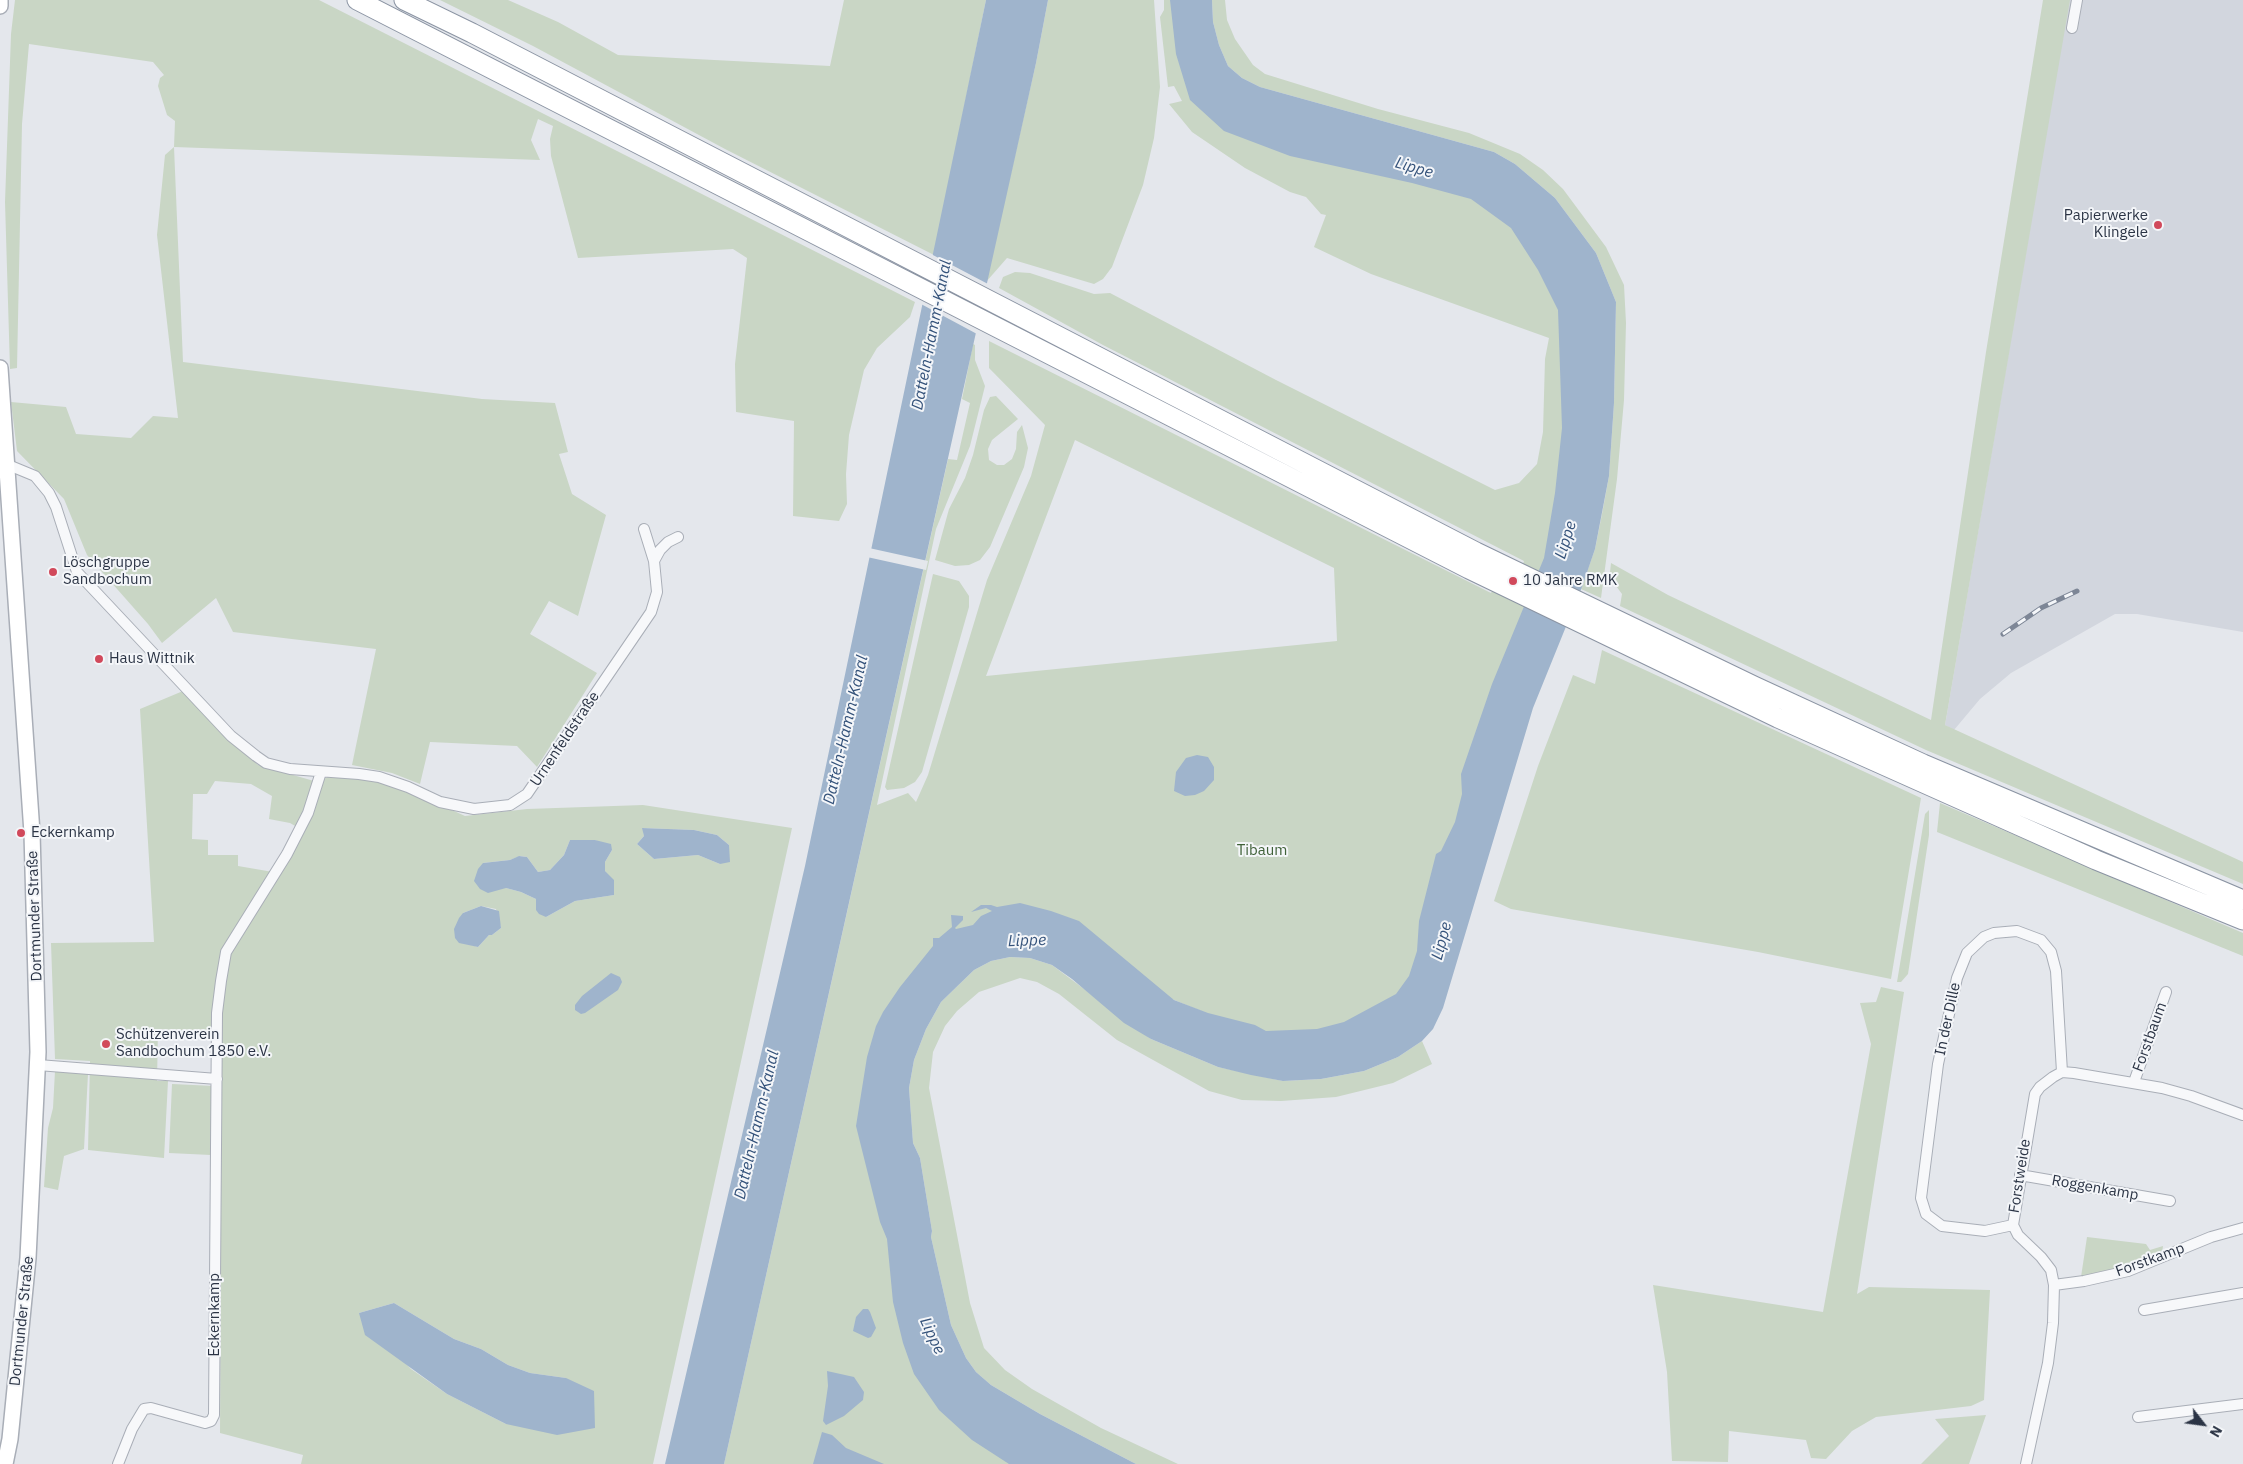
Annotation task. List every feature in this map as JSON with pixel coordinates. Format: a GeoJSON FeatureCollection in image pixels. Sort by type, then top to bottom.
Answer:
{"type":"FeatureCollection","features":[{"type":"Feature","properties":{"kind":"highway"},"geometry":{"type":"LineString","coordinates":[[357,0],[1016,339],[1469,569],[1636,640],[1921,773],[2243,900]]}},
{"type":"Feature","properties":{"kind":"highway"},"geometry":{"type":"LineString","coordinates":[[404,0],[472,33],[1476,552],[1636,640]]}},
{"type":"Feature","properties":{"kind":"highway"},"geometry":{"type":"LineString","coordinates":[[426,0],[472,33]]}},
{"type":"Feature","properties":{"kind":"highway"},"geometry":{"type":"LineString","coordinates":[[1947,784],[2096,860],[2243,920]]}},
{"type":"Feature","properties":{"kind":"main road"},"geometry":{"type":"LineString","coordinates":[[0,0],[0,6]]}},
{"type":"Feature","properties":{"kind":"main road","name":"Dortmunder Straße"},"geometry":{"type":"LineString","coordinates":[[0,368],[32,833],[38,1065],[28,1258],[10,1439],[5,1464]]}},
{"type":"Feature","properties":{"kind":"street"},"geometry":{"type":"LineString","coordinates":[[2072,28],[2077,0]]}},
{"type":"Feature","properties":{"kind":"street","name":"Urnenfeldstraße"},"geometry":{"type":"LineString","coordinates":[[6,464],[40,480],[56,507],[77,572],[231,736],[266,762],[290,769],[379,777],[408,787],[440,802],[458,806],[489,809],[510,805],[527,794],[652,612],[657,592],[654,561],[644,528]]}},
{"type":"Feature","properties":{"kind":"street"},"geometry":{"type":"LineString","coordinates":[[654,561],[660,550],[668,542],[678,537]]}},
{"type":"Feature","properties":{"kind":"street"},"geometry":{"type":"LineString","coordinates":[[38,1065],[217,1079],[217,1013],[226,952],[287,854],[308,812],[321,772]]}},
{"type":"Feature","properties":{"kind":"street","name":"In der Dille"},"geometry":{"type":"LineString","coordinates":[[2013,1225],[1985,1231],[1942,1226],[1926,1214],[1921,1198],[1938,1064],[1957,978],[1967,953],[1984,938],[1994,933],[2017,931],[2041,940],[2051,952],[2056,971],[2062,1072]]}},
{"type":"Feature","properties":{"kind":"street","name":"Forstbaum"},"geometry":{"type":"LineString","coordinates":[[2134,1082],[2166,992]]}},
{"type":"Feature","properties":{"kind":"street"},"geometry":{"type":"LineString","coordinates":[[2062,1072],[2134,1082],[2191,1096],[2243,1115]]}},
{"type":"Feature","properties":{"kind":"street","name":"Forstweide"},"geometry":{"type":"LineString","coordinates":[[2026,1464],[2048,1363],[2053,1323],[2054,1285],[2051,1270],[2041,1256],[2018,1235],[2013,1225],[2035,1094],[2046,1081],[2062,1072]]}},
{"type":"Feature","properties":{"kind":"street","name":"Eckernkamp"},"geometry":{"type":"LineString","coordinates":[[118,1464],[136,1422],[144,1409],[151,1408],[206,1423],[211,1421],[214,1415],[217,1079]]}},
{"type":"Feature","properties":{"kind":"street","name":"Roggenkamp"},"geometry":{"type":"LineString","coordinates":[[2020,1175],[2170,1201]]}},
{"type":"Feature","properties":{"kind":"street","name":"Forstkamp"},"geometry":{"type":"LineString","coordinates":[[2054,1285],[2084,1281],[2128,1271],[2211,1236],[2243,1228]]}},
{"type":"Feature","properties":{"kind":"street"},"geometry":{"type":"LineString","coordinates":[[2144,1310],[2243,1293]]}},
{"type":"Feature","properties":{"kind":"street"},"geometry":{"type":"LineString","coordinates":[[2138,1417],[2243,1404]]}},
{"type":"Feature","properties":{"kind":"shaded area"},"geometry":{"type":"Polygon","coordinates":[[[2069,0],[2243,0],[2243,632],[2137,614],[2115,614],[2011,673],[1980,699],[1954,730],[1945,725],[2069,0]]]}},
{"type":"Feature","properties":{"kind":"green space"},"geometry":{"type":"Polygon","coordinates":[[[15,0],[319,0],[915,302],[910,317],[877,348],[864,370],[849,435],[846,474],[847,504],[839,521],[793,516],[794,421],[736,412],[735,364],[747,258],[733,249],[578,258],[551,156],[550,139],[553,126],[538,119],[531,140],[540,160],[174,147],[175,121],[167,115],[158,86],[160,78],[164,75],[153,62],[29,44],[22,124],[17,368],[10,369],[5,202],[11,34],[15,0]]]}},
{"type":"Feature","properties":{"kind":"green space"},"geometry":{"type":"Polygon","coordinates":[[[440,0],[508,0],[558,22],[618,55],[830,66],[844,0],[986,0],[934,255],[725,149],[533,46],[440,0]]]}},
{"type":"Feature","properties":{"kind":"green space"},"geometry":{"type":"Polygon","coordinates":[[[1048,0],[1154,0],[1160,87],[1154,138],[1143,185],[1112,267],[1103,279],[1094,284],[1007,258],[986,282],[1036,63],[1048,0]]]}},
{"type":"Feature","properties":{"kind":"green space","name":"Tibaum"},"geometry":{"type":"Polygon","coordinates":[[[1164,0],[1192,0],[1202,62],[1531,208],[1589,417],[1423,995],[1311,1056],[1013,934],[903,1025],[928,1333],[1077,1464],[724,1464],[948,459],[957,460],[970,403],[962,399],[973,344],[975,345],[975,360],[985,386],[970,446],[936,529],[877,805],[908,793],[916,802],[928,775],[987,580],[1031,476],[1045,425],[989,368],[989,341],[1491,593],[1492,591],[1510,599],[1524,561],[1103,345],[999,288],[1003,277],[1015,272],[1030,273],[1094,294],[1110,293],[1276,380],[1495,490],[1519,483],[1537,464],[1543,432],[1545,359],[1549,338],[1371,274],[1314,247],[1326,215],[1321,214],[1306,197],[1290,192],[1245,168],[1192,132],[1169,104],[1182,101],[1174,86],[1168,87],[1160,17],[1164,10],[1164,0]],[[1075,440],[986,676],[1337,641],[1334,568],[1075,440]]]}},
{"type":"Feature","properties":{"kind":"green space"},"geometry":{"type":"Polygon","coordinates":[[[1212,0],[1225,0],[1227,20],[1235,39],[1253,65],[1265,74],[1378,109],[1469,133],[1520,154],[1543,170],[1563,189],[1606,247],[1624,285],[1626,323],[1624,400],[1617,479],[1601,598],[1581,589],[1595,549],[1609,476],[1614,403],[1616,302],[1596,253],[1555,198],[1515,164],[1494,152],[1260,87],[1242,78],[1228,66],[1219,45],[1213,22],[1212,0]]]}},
{"type":"Feature","properties":{"kind":"green space"},"geometry":{"type":"Polygon","coordinates":[[[2043,0],[2070,0],[1945,725],[2243,862],[2243,884],[1926,750],[1620,606],[1622,594],[1616,586],[1609,582],[1611,563],[1668,595],[1931,720],[1986,352],[2043,0]]]}},
{"type":"Feature","properties":{"kind":"green space"},"geometry":{"type":"Polygon","coordinates":[[[174,147],[183,362],[482,399],[555,403],[568,452],[559,454],[572,494],[606,515],[578,616],[549,601],[530,634],[597,673],[537,767],[517,746],[430,742],[420,784],[392,773],[352,765],[376,649],[233,632],[216,598],[162,643],[148,624],[87,555],[64,499],[17,451],[11,402],[66,407],[76,434],[131,438],[153,416],[178,418],[157,235],[165,155],[174,147]]]}},
{"type":"Feature","properties":{"kind":"green space"},"geometry":{"type":"Polygon","coordinates":[[[996,396],[1018,419],[992,440],[988,449],[989,460],[997,465],[1004,465],[1012,459],[1016,449],[1017,432],[1022,425],[1028,448],[1024,467],[990,547],[980,560],[969,565],[955,566],[935,560],[949,509],[965,478],[973,455],[984,410],[990,397],[996,396]]]}},
{"type":"Feature","properties":{"kind":"green space"},"geometry":{"type":"Polygon","coordinates":[[[933,574],[959,581],[969,596],[969,607],[922,772],[915,782],[904,788],[887,790],[885,787],[933,574]]]}},
{"type":"Feature","properties":{"kind":"green space"},"geometry":{"type":"Polygon","coordinates":[[[1602,650],[1921,798],[1891,979],[1758,952],[1511,909],[1494,901],[1538,766],[1573,675],[1595,684],[1602,650]]]}},
{"type":"Feature","properties":{"kind":"green space"},"geometry":{"type":"Polygon","coordinates":[[[183,691],[258,765],[314,781],[297,827],[290,823],[269,819],[272,796],[251,784],[215,781],[207,794],[193,794],[192,839],[208,840],[208,855],[238,855],[238,866],[273,872],[230,939],[212,1012],[212,1033],[158,1029],[157,1081],[168,1081],[164,1158],[88,1150],[90,1061],[55,1059],[51,943],[154,942],[140,709],[183,691]]]}},
{"type":"Feature","properties":{"kind":"green space"},"geometry":{"type":"Polygon","coordinates":[[[328,777],[355,777],[397,785],[465,816],[527,809],[643,805],[792,828],[653,1464],[301,1464],[303,1455],[220,1433],[222,1014],[230,953],[313,810],[324,779],[328,777]],[[643,828],[644,836],[637,844],[654,859],[698,855],[720,864],[729,845],[717,835],[694,830],[643,828]],[[570,840],[564,855],[550,870],[538,872],[527,857],[520,856],[510,860],[483,863],[506,888],[536,899],[546,917],[575,901],[614,895],[605,871],[605,862],[612,850],[595,840],[570,840]],[[481,906],[463,913],[465,943],[478,947],[489,935],[492,935],[501,928],[496,909],[481,906]],[[394,1303],[359,1313],[411,1369],[447,1394],[506,1424],[566,1378],[530,1373],[508,1365],[481,1349],[454,1339],[394,1303]]]}},
{"type":"Feature","properties":{"kind":"green space"},"geometry":{"type":"Polygon","coordinates":[[[1940,803],[2243,933],[2243,956],[1937,832],[1940,803]]]}},
{"type":"Feature","properties":{"kind":"green space"},"geometry":{"type":"Polygon","coordinates":[[[1929,810],[1929,835],[1908,974],[1901,982],[1897,982],[1925,814],[1929,810]]]}},
{"type":"Feature","properties":{"kind":"green space"},"geometry":{"type":"Polygon","coordinates":[[[1010,957],[1030,958],[1052,965],[1151,1039],[1218,1067],[1283,1081],[1321,1079],[1364,1071],[1398,1057],[1422,1041],[1432,1064],[1393,1083],[1336,1097],[1281,1101],[1242,1100],[1209,1091],[1117,1040],[1059,994],[1037,982],[1020,978],[979,992],[957,1011],[945,1026],[933,1052],[929,1088],[970,1303],[984,1348],[1005,1370],[1032,1389],[1101,1428],[1178,1464],[1136,1464],[1040,1414],[991,1385],[976,1372],[966,1358],[951,1325],[931,1237],[932,1231],[920,1158],[913,1143],[909,1088],[914,1060],[926,1029],[941,1002],[974,970],[991,961],[1010,957]]]}},
{"type":"Feature","properties":{"kind":"green space"},"geometry":{"type":"Polygon","coordinates":[[[1881,987],[1904,992],[1857,1294],[1869,1287],[1990,1290],[1984,1400],[1971,1406],[1876,1417],[1852,1431],[1826,1459],[1811,1458],[1806,1440],[1729,1431],[1728,1462],[1672,1461],[1667,1372],[1653,1285],[1823,1312],[1871,1044],[1860,1003],[1876,1002],[1881,987]]]}},
{"type":"Feature","properties":{"kind":"green space"},"geometry":{"type":"Polygon","coordinates":[[[55,1071],[88,1074],[84,1149],[64,1156],[58,1190],[44,1187],[48,1128],[53,1108],[55,1071]]]}},
{"type":"Feature","properties":{"kind":"green space"},"geometry":{"type":"Polygon","coordinates":[[[172,1084],[214,1086],[211,1155],[169,1153],[172,1084]]]}},
{"type":"Feature","properties":{"kind":"green space"},"geometry":{"type":"Polygon","coordinates":[[[2087,1237],[2146,1244],[2150,1250],[2163,1246],[2162,1253],[2127,1266],[2081,1277],[2087,1237]]]}},
{"type":"Feature","properties":{"kind":"green space"},"geometry":{"type":"Polygon","coordinates":[[[1986,1415],[1969,1464],[1921,1464],[1949,1436],[1935,1419],[1986,1415]]]}},
{"type":"Feature","properties":{"kind":"water","name":"Datteln-Hamm-Kanal"},"geometry":{"type":"Polygon","coordinates":[[[986,0],[1048,0],[1036,63],[724,1464],[665,1464],[805,866],[986,0]]]}},
{"type":"Feature","properties":{"kind":"water","name":"Lippe"},"geometry":{"type":"Polygon","coordinates":[[[1170,0],[1212,0],[1213,22],[1219,45],[1228,66],[1242,78],[1260,87],[1494,152],[1515,164],[1555,198],[1596,253],[1616,302],[1614,403],[1609,476],[1595,549],[1582,587],[1533,708],[1443,1008],[1433,1029],[1422,1041],[1398,1057],[1364,1071],[1321,1079],[1283,1081],[1218,1067],[1151,1039],[1124,1023],[1072,979],[1052,965],[1030,958],[1010,957],[991,961],[974,970],[941,1002],[926,1029],[914,1060],[909,1088],[913,1143],[920,1158],[932,1231],[931,1237],[951,1325],[966,1358],[976,1372],[991,1385],[1040,1414],[1136,1464],[1009,1464],[972,1440],[939,1410],[914,1374],[903,1343],[893,1302],[887,1239],[880,1222],[856,1126],[867,1057],[876,1026],[883,1012],[900,987],[933,946],[933,938],[939,938],[952,927],[951,915],[963,916],[963,920],[956,929],[973,925],[981,916],[992,911],[986,908],[971,912],[981,905],[997,907],[1020,903],[1079,921],[1174,1000],[1208,1013],[1255,1025],[1266,1031],[1317,1029],[1344,1022],[1396,994],[1409,976],[1417,951],[1419,921],[1436,854],[1441,851],[1455,822],[1462,794],[1461,774],[1492,684],[1544,558],[1555,493],[1562,428],[1558,310],[1538,270],[1511,228],[1471,199],[1412,183],[1290,156],[1224,131],[1190,100],[1176,54],[1170,0]]]}},
{"type":"Feature","properties":{"kind":"water"},"geometry":{"type":"Polygon","coordinates":[[[1197,755],[1208,757],[1214,767],[1214,780],[1204,791],[1195,795],[1185,796],[1174,791],[1176,772],[1186,758],[1197,755]]]}},
{"type":"Feature","properties":{"kind":"water"},"geometry":{"type":"Polygon","coordinates":[[[642,828],[694,830],[717,835],[729,845],[730,862],[720,864],[698,855],[654,859],[637,844],[644,836],[642,828]]]}},
{"type":"Feature","properties":{"kind":"water"},"geometry":{"type":"Polygon","coordinates":[[[570,840],[595,840],[611,844],[612,850],[605,862],[605,871],[614,880],[614,895],[575,901],[546,917],[539,914],[536,910],[536,899],[506,888],[488,893],[480,889],[474,881],[478,869],[483,863],[510,860],[519,856],[527,857],[538,872],[550,870],[564,855],[570,840]]]}},
{"type":"Feature","properties":{"kind":"water"},"geometry":{"type":"Polygon","coordinates":[[[481,906],[499,911],[501,928],[492,935],[489,935],[478,947],[459,943],[455,938],[454,929],[459,918],[463,913],[481,906]]]}},
{"type":"Feature","properties":{"kind":"water"},"geometry":{"type":"Polygon","coordinates":[[[611,973],[620,977],[622,982],[618,990],[585,1013],[581,1014],[575,1010],[575,1005],[582,996],[611,973]]]}},
{"type":"Feature","properties":{"kind":"water"},"geometry":{"type":"Polygon","coordinates":[[[394,1303],[454,1339],[481,1349],[508,1365],[530,1373],[566,1378],[594,1391],[595,1428],[557,1435],[506,1424],[447,1394],[365,1335],[359,1313],[394,1303]]]}},
{"type":"Feature","properties":{"kind":"water"},"geometry":{"type":"Polygon","coordinates":[[[863,1309],[868,1309],[876,1328],[871,1337],[868,1338],[853,1331],[856,1317],[863,1309]]]}},
{"type":"Feature","properties":{"kind":"water"},"geometry":{"type":"Polygon","coordinates":[[[827,1371],[854,1377],[864,1392],[863,1400],[844,1416],[826,1425],[823,1421],[828,1386],[827,1371]]]}},
{"type":"Feature","properties":{"kind":"water"},"geometry":{"type":"Polygon","coordinates":[[[822,1432],[832,1435],[846,1448],[884,1464],[813,1464],[822,1432]]]}},
{"type":"Feature","properties":{"kind":"pier"},"geometry":{"type":"Polygon","coordinates":[[[931,254],[988,284],[977,334],[921,304],[931,254]]]}},
{"type":"Feature","properties":{"kind":"pier"},"geometry":{"type":"Polygon","coordinates":[[[869,548],[928,561],[926,570],[867,557],[869,548]]]}},
{"type":"Feature","properties":{"kind":"railway"},"geometry":{"type":"LineString","coordinates":[[2003,634],[2041,608],[2077,591]]}},
{"type":"Feature","properties":{"kind":"place","name":"Papierwerke Klingele"},"geometry":{"type":"Point","coordinates":[2158,225]}},
{"type":"Feature","properties":{"kind":"place","name":"Löschgruppe Sandbochum"},"geometry":{"type":"Point","coordinates":[53,572]}},
{"type":"Feature","properties":{"kind":"place","name":"10 Jahre RMK"},"geometry":{"type":"Point","coordinates":[1513,581]}},
{"type":"Feature","properties":{"kind":"place","name":"Haus Wittnik"},"geometry":{"type":"Point","coordinates":[99,659]}},
{"type":"Feature","properties":{"kind":"place","name":"Eckernkamp"},"geometry":{"type":"Point","coordinates":[21,833]}},
{"type":"Feature","properties":{"kind":"place","name":"Schützenverein Sandbochum 1850 e.V."},"geometry":{"type":"Point","coordinates":[106,1044]}}]}
